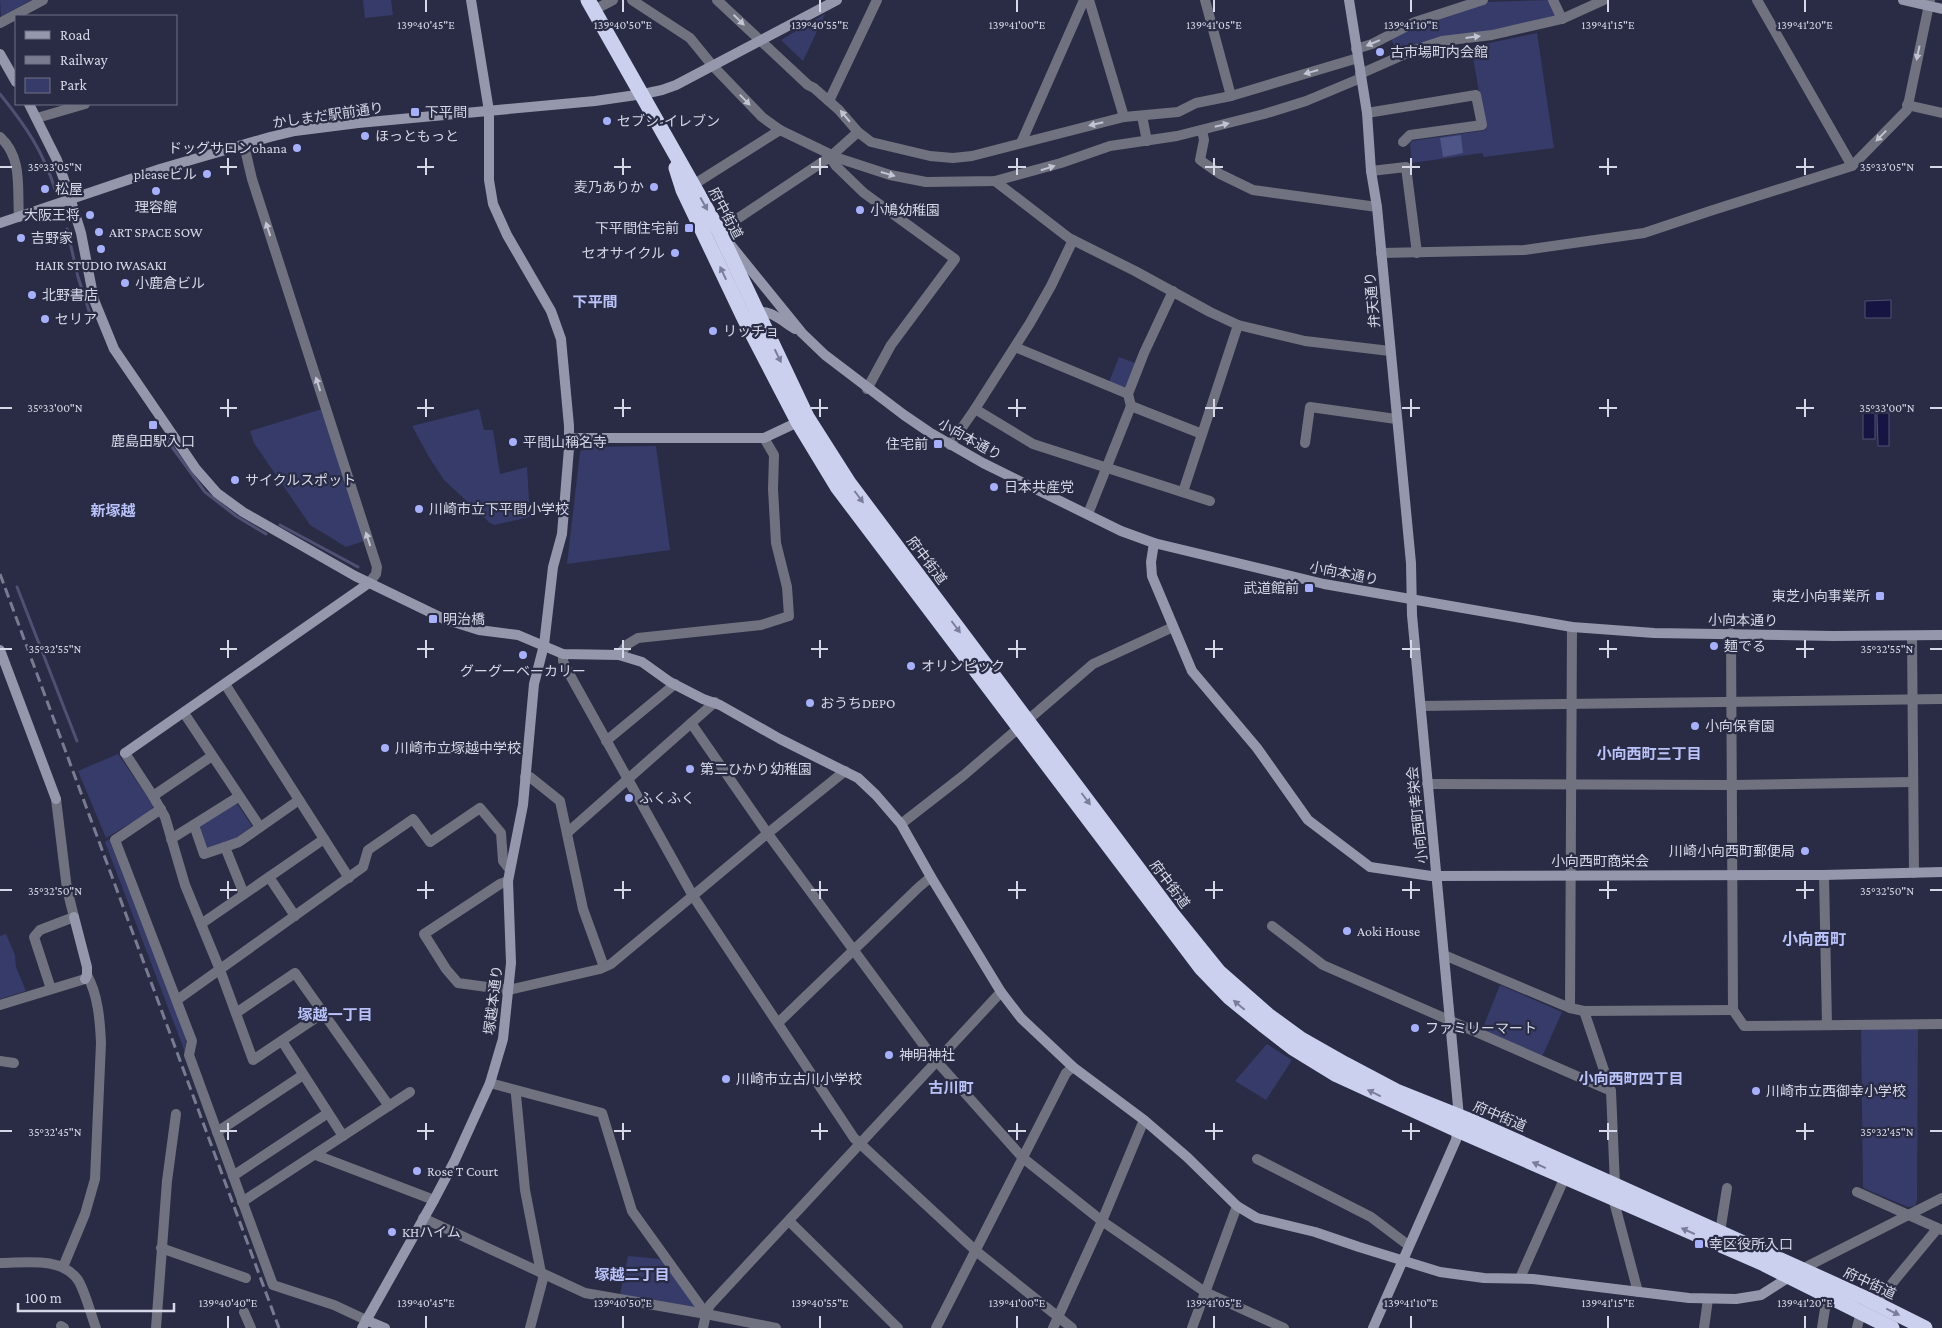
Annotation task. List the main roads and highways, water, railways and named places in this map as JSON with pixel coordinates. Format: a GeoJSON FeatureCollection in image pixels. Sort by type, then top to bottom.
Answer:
{"type":"FeatureCollection","features":[{"type":"Feature","properties":{"kind":"highway","name":"府中街道"},"geometry":{"type":"LineString","coordinates":[[591,5],[719,231],[751,315],[798,422],[838,488],[1173,915],[1225,978],[1268,1015],[1301,1039],[1458,1124],[1565,1176],[1614,1191],[1764,1264],[1796,1273],[1875,1304],[1925,1328]]}},
{"type":"Feature","properties":{"kind":"highway","name":"府中街道"},"geometry":{"type":"LineString","coordinates":[[670,147],[683,190],[807,417],[849,483],[1023,725]]}},
{"type":"Feature","properties":{"kind":"highway","name":"府中街道"},"geometry":{"type":"LineString","coordinates":[[1458,1124],[1614,1191],[1720,1232],[1796,1273],[1827,1296],[1892,1328]]}},
{"type":"Feature","properties":{"kind":"waterway"},"geometry":{"type":"LineString","coordinates":[[0,94],[39,150],[55,189]]}},
{"type":"Feature","properties":{"kind":"waterway"},"geometry":{"type":"LineString","coordinates":[[67,229],[78,277],[92,320]]}},
{"type":"Feature","properties":{"kind":"waterway"},"geometry":{"type":"LineString","coordinates":[[164,436],[205,492],[236,516],[266,534]]}},
{"type":"Feature","properties":{"kind":"waterway"},"geometry":{"type":"LineString","coordinates":[[280,525],[358,567]]}},
{"type":"Feature","properties":{"kind":"waterway"},"geometry":{"type":"LineString","coordinates":[[17,587],[77,741]]}},
{"type":"Feature","properties":{"kind":"railway"},"geometry":{"type":"LineString","coordinates":[[0,574],[279,1328]]}},
{"type":"Feature","properties":{"kind":"place","name":"古市場町内会館"},"geometry":{"type":"Point","coordinates":[1380,52]}},
{"type":"Feature","properties":{"kind":"place","name":"下平間"},"geometry":{"type":"Point","coordinates":[415,112]}},
{"type":"Feature","properties":{"kind":"place","name":"セブン-イレブン"},"geometry":{"type":"Point","coordinates":[607,121]}},
{"type":"Feature","properties":{"kind":"place","name":"ほっともっと"},"geometry":{"type":"Point","coordinates":[365,136]}},
{"type":"Feature","properties":{"kind":"place","name":"ドッグサロンohana"},"geometry":{"type":"Point","coordinates":[297,148]}},
{"type":"Feature","properties":{"kind":"place","name":"pleaseビル"},"geometry":{"type":"Point","coordinates":[207,174]}},
{"type":"Feature","properties":{"kind":"place","name":"麦乃ありか"},"geometry":{"type":"Point","coordinates":[654,187]}},
{"type":"Feature","properties":{"kind":"place","name":"松屋"},"geometry":{"type":"Point","coordinates":[45,189]}},
{"type":"Feature","properties":{"kind":"place","name":"理容館"},"geometry":{"type":"Point","coordinates":[156,191]}},
{"type":"Feature","properties":{"kind":"place","name":"小鳩幼稚園"},"geometry":{"type":"Point","coordinates":[860,210]}},
{"type":"Feature","properties":{"kind":"place","name":"大阪王将"},"geometry":{"type":"Point","coordinates":[90,215]}},
{"type":"Feature","properties":{"kind":"place","name":"下平間住宅前"},"geometry":{"type":"Point","coordinates":[689,228]}},
{"type":"Feature","properties":{"kind":"place","name":"ART SPACE SOW"},"geometry":{"type":"Point","coordinates":[99,232]}},
{"type":"Feature","properties":{"kind":"place","name":"吉野家"},"geometry":{"type":"Point","coordinates":[21,238]}},
{"type":"Feature","properties":{"kind":"place","name":"HAIR STUDIO IWASAKI"},"geometry":{"type":"Point","coordinates":[101,249]}},
{"type":"Feature","properties":{"kind":"place","name":"セオサイクル"},"geometry":{"type":"Point","coordinates":[675,253]}},
{"type":"Feature","properties":{"kind":"place","name":"小鹿倉ビル"},"geometry":{"type":"Point","coordinates":[125,283]}},
{"type":"Feature","properties":{"kind":"place","name":"北野書店"},"geometry":{"type":"Point","coordinates":[32,295]}},
{"type":"Feature","properties":{"kind":"place","name":"セリア"},"geometry":{"type":"Point","coordinates":[45,319]}},
{"type":"Feature","properties":{"kind":"place","name":"リッチョ"},"geometry":{"type":"Point","coordinates":[713,331]}},
{"type":"Feature","properties":{"kind":"place","name":"鹿島田駅入口"},"geometry":{"type":"Point","coordinates":[153,425]}},
{"type":"Feature","properties":{"kind":"place","name":"平間山稱名寺"},"geometry":{"type":"Point","coordinates":[513,442]}},
{"type":"Feature","properties":{"kind":"place","name":"住宅前"},"geometry":{"type":"Point","coordinates":[938,444]}},
{"type":"Feature","properties":{"kind":"place","name":"サイクルスポット"},"geometry":{"type":"Point","coordinates":[235,480]}},
{"type":"Feature","properties":{"kind":"place","name":"日本共産党"},"geometry":{"type":"Point","coordinates":[994,487]}},
{"type":"Feature","properties":{"kind":"place","name":"川崎市立下平間小学校"},"geometry":{"type":"Point","coordinates":[419,509]}},
{"type":"Feature","properties":{"kind":"place","name":"武道館前"},"geometry":{"type":"Point","coordinates":[1309,588]}},
{"type":"Feature","properties":{"kind":"place","name":"東芝小向事業所"},"geometry":{"type":"Point","coordinates":[1880,596]}},
{"type":"Feature","properties":{"kind":"place","name":"明治橋"},"geometry":{"type":"Point","coordinates":[433,619]}},
{"type":"Feature","properties":{"kind":"place","name":"麺でる"},"geometry":{"type":"Point","coordinates":[1714,646]}},
{"type":"Feature","properties":{"kind":"place","name":"グーグーベーカリー"},"geometry":{"type":"Point","coordinates":[523,655]}},
{"type":"Feature","properties":{"kind":"place","name":"オリンピック"},"geometry":{"type":"Point","coordinates":[911,666]}},
{"type":"Feature","properties":{"kind":"place","name":"おうちDEPO"},"geometry":{"type":"Point","coordinates":[810,703]}},
{"type":"Feature","properties":{"kind":"place","name":"小向保育園"},"geometry":{"type":"Point","coordinates":[1695,726]}},
{"type":"Feature","properties":{"kind":"place","name":"川崎市立塚越中学校"},"geometry":{"type":"Point","coordinates":[385,748]}},
{"type":"Feature","properties":{"kind":"place","name":"第二ひかり幼稚園"},"geometry":{"type":"Point","coordinates":[690,769]}},
{"type":"Feature","properties":{"kind":"place","name":"ふくふく"},"geometry":{"type":"Point","coordinates":[629,798]}},
{"type":"Feature","properties":{"kind":"place","name":"川崎小向西町郵便局"},"geometry":{"type":"Point","coordinates":[1805,851]}},
{"type":"Feature","properties":{"kind":"place","name":"Aoki House"},"geometry":{"type":"Point","coordinates":[1347,931]}},
{"type":"Feature","properties":{"kind":"place","name":"ファミリーマート"},"geometry":{"type":"Point","coordinates":[1415,1028]}},
{"type":"Feature","properties":{"kind":"place","name":"神明神社"},"geometry":{"type":"Point","coordinates":[889,1055]}},
{"type":"Feature","properties":{"kind":"place","name":"川崎市立古川小学校"},"geometry":{"type":"Point","coordinates":[726,1079]}},
{"type":"Feature","properties":{"kind":"place","name":"川崎市立西御幸小学校"},"geometry":{"type":"Point","coordinates":[1756,1091]}},
{"type":"Feature","properties":{"kind":"place","name":"Rose T Court"},"geometry":{"type":"Point","coordinates":[417,1171]}},
{"type":"Feature","properties":{"kind":"place","name":"KHハイム"},"geometry":{"type":"Point","coordinates":[392,1232]}},
{"type":"Feature","properties":{"kind":"place","name":"幸区役所入口"},"geometry":{"type":"Point","coordinates":[1699,1244]}},
{"type":"Feature","properties":{"kind":"district","name":"下平間"},"geometry":{"type":"Point","coordinates":[595,302]}},
{"type":"Feature","properties":{"kind":"district","name":"新塚越"},"geometry":{"type":"Point","coordinates":[113,511]}},
{"type":"Feature","properties":{"kind":"district","name":"小向西町三丁目"},"geometry":{"type":"Point","coordinates":[1649,754]}},
{"type":"Feature","properties":{"kind":"district","name":"小向西町"},"geometry":{"type":"Point","coordinates":[1814,939]}},
{"type":"Feature","properties":{"kind":"district","name":"塚越一丁目"},"geometry":{"type":"Point","coordinates":[335,1015]}},
{"type":"Feature","properties":{"kind":"district","name":"小向西町四丁目"},"geometry":{"type":"Point","coordinates":[1631,1079]}},
{"type":"Feature","properties":{"kind":"district","name":"古川町"},"geometry":{"type":"Point","coordinates":[951,1088]}},
{"type":"Feature","properties":{"kind":"district","name":"塚越二丁目"},"geometry":{"type":"Point","coordinates":[632,1275]}}]}
